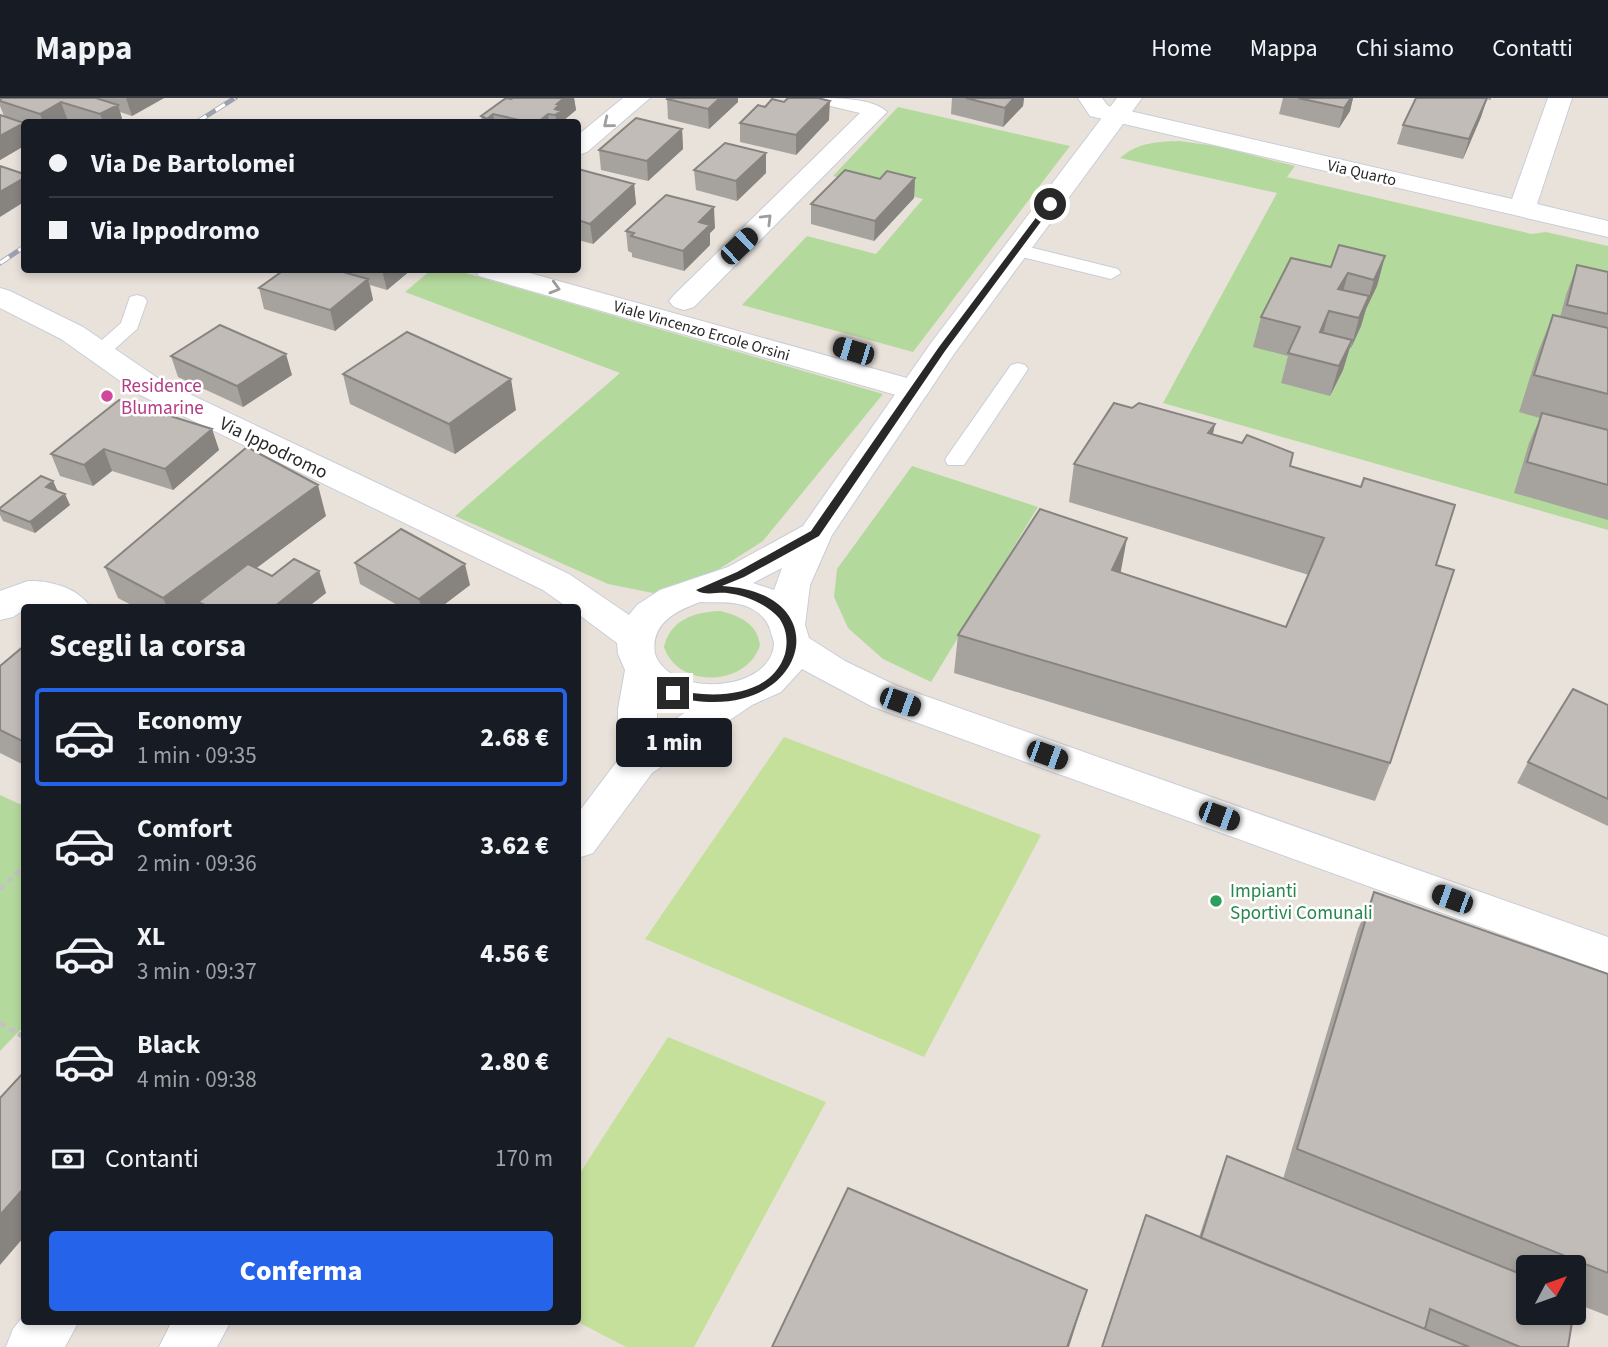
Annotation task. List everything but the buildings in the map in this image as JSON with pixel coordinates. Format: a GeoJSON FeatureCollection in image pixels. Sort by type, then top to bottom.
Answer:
{"type":"FeatureCollection","features":[{"type":"Feature","properties":{"kind":"street"},"geometry":{"type":"LineString","coordinates":[[581,145],[638,98]]}},
{"type":"Feature","properties":{"kind":"street","name":"Viale Vincenzo Ercole Orsini"},"geometry":{"type":"LineString","coordinates":[[684,301],[875,112],[867,107],[827,98]]}},
{"type":"Feature","properties":{"kind":"street"},"geometry":{"type":"LineString","coordinates":[[1090,98],[1099,111],[1124,107]]}},
{"type":"Feature","properties":{"kind":"street"},"geometry":{"type":"LineString","coordinates":[[1522,209],[1560,98]]}},
{"type":"Feature","properties":{"kind":"street"},"geometry":{"type":"LineString","coordinates":[[581,838],[638,763],[778,676],[788,661],[792,585],[815,534],[920,381],[1124,107]]}},
{"type":"Feature","properties":{"kind":"street","name":"Via Quarto"},"geometry":{"type":"LineString","coordinates":[[1124,107],[1608,229]]}},
{"type":"Feature","properties":{"kind":"street","name":"Viale Vincenzo Ercole Orsini"},"geometry":{"type":"LineString","coordinates":[[501,273],[920,381]]}},
{"type":"Feature","properties":{"kind":"street","name":"Viale Vincenzo Ercole Orsini"},"geometry":{"type":"LineString","coordinates":[[578,273],[684,301],[920,381]]}},
{"type":"Feature","properties":{"kind":"street","name":"Via Ippodromo"},"geometry":{"type":"LineString","coordinates":[[0,297],[72,333],[151,388],[556,583],[657,607]]}},
{"type":"Feature","properties":{"kind":"street"},"geometry":{"type":"LineString","coordinates":[[702,590],[740,575],[815,534]]}},
{"type":"Feature","properties":{"kind":"street","name":"Via Ippodromo"},"geometry":{"type":"LineString","coordinates":[[556,583],[581,604]]}},
{"type":"Feature","properties":{"kind":"street","name":"Via Ippodromo"},"geometry":{"type":"LineString","coordinates":[[639,654],[643,621],[657,607],[677,596],[702,590],[726,589],[748,594],[768,603],[782,615],[790,635],[832,670],[884,696],[1608,955]]}},
{"type":"Feature","properties":{"kind":"street"},"geometry":{"type":"LineString","coordinates":[[0,608],[13,597],[27,592],[50,594],[67,604]]}},
{"type":"Feature","properties":{"kind":"street","name":"Via Ippodromo"},"geometry":{"type":"LineString","coordinates":[[581,604],[639,654],[655,683],[673,693],[716,699],[750,692],[826,689],[884,696]]}},
{"type":"Feature","properties":{"kind":"street"},"geometry":{"type":"LineString","coordinates":[[638,763],[639,654]]}},
{"type":"Feature","properties":{"kind":"street"},"geometry":{"type":"LineString","coordinates":[[32,1347],[50,1325]]}},
{"type":"Feature","properties":{"kind":"street"},"geometry":{"type":"LineString","coordinates":[[185,1347],[202,1325]]}},
{"type":"Feature","properties":{"kind":"lane"},"geometry":{"type":"LineString","coordinates":[[1017,250],[1111,273]]}},
{"type":"Feature","properties":{"kind":"lane"},"geometry":{"type":"LineString","coordinates":[[100,352],[130,325],[137,301]]}},
{"type":"Feature","properties":{"kind":"lane"},"geometry":{"type":"LineString","coordinates":[[956,460],[1018,369]]}},
{"type":"Feature","properties":{"kind":"path"},"geometry":{"type":"LineString","coordinates":[[0,889],[21,869]]}},
{"type":"Feature","properties":{"kind":"path"},"geometry":{"type":"LineString","coordinates":[[0,1023],[21,1035]]}},
{"type":"Feature","properties":{"kind":"green space"},"geometry":{"type":"Polygon","coordinates":[[[898,107],[1070,146],[913,352],[742,305],[807,236],[876,254],[923,199],[833,176],[898,107]]]}},
{"type":"Feature","properties":{"kind":"green space"},"geometry":{"type":"Polygon","coordinates":[[[1179,141],[1216,146],[1295,166],[1287,177],[1532,234],[1546,232],[1608,246],[1608,530],[1163,403],[1277,193],[1120,158],[1141,146],[1179,141]]]}},
{"type":"Feature","properties":{"kind":"green space"},"geometry":{"type":"Polygon","coordinates":[[[427,273],[465,273],[883,394],[763,541],[705,578],[653,593],[608,584],[455,516],[620,373],[405,292],[427,273]]]}},
{"type":"Feature","properties":{"kind":"green space"},"geometry":{"type":"Polygon","coordinates":[[[912,466],[1038,507],[931,682],[883,659],[848,628],[834,597],[837,569],[912,466]]]}},
{"type":"Feature","properties":{"kind":"green space"},"geometry":{"type":"Polygon","coordinates":[[[720,611],[741,618],[755,631],[760,645],[753,659],[741,669],[712,678],[683,670],[672,661],[664,647],[672,630],[684,619],[701,613],[720,611]]]}},
{"type":"Feature","properties":{"kind":"green space"},"geometry":{"type":"Polygon","coordinates":[[[784,737],[1041,835],[924,1057],[645,939],[784,737]]]}},
{"type":"Feature","properties":{"kind":"green space"},"geometry":{"type":"Polygon","coordinates":[[[0,795],[21,805],[21,1029],[0,1051],[0,795]]]}},
{"type":"Feature","properties":{"kind":"green space"},"geometry":{"type":"Polygon","coordinates":[[[668,1037],[826,1102],[694,1347],[626,1347],[581,1324],[581,1171],[668,1037]]]}},
{"type":"Feature","properties":{"kind":"railway"},"geometry":{"type":"LineString","coordinates":[[202,119],[235,98]]}},
{"type":"Feature","properties":{"kind":"railway"},"geometry":{"type":"LineString","coordinates":[[0,263],[21,249]]}},
{"type":"Feature","properties":{"kind":"place","name":"Residence Blumarine"},"geometry":{"type":"Point","coordinates":[107,396]}},
{"type":"Feature","properties":{"kind":"place","name":"Impianti Sportivi Comunali"},"geometry":{"type":"Point","coordinates":[1216,901]}},
{"type":"Feature","properties":{"kind":"route"},"geometry":{"type":"LineString","coordinates":[[673,693],[716,699],[740,696],[778,676],[788,661],[793,645],[790,630],[782,615],[768,603],[748,594],[726,589],[702,590],[740,575],[815,534],[942,349],[1050,204]]}}]}
